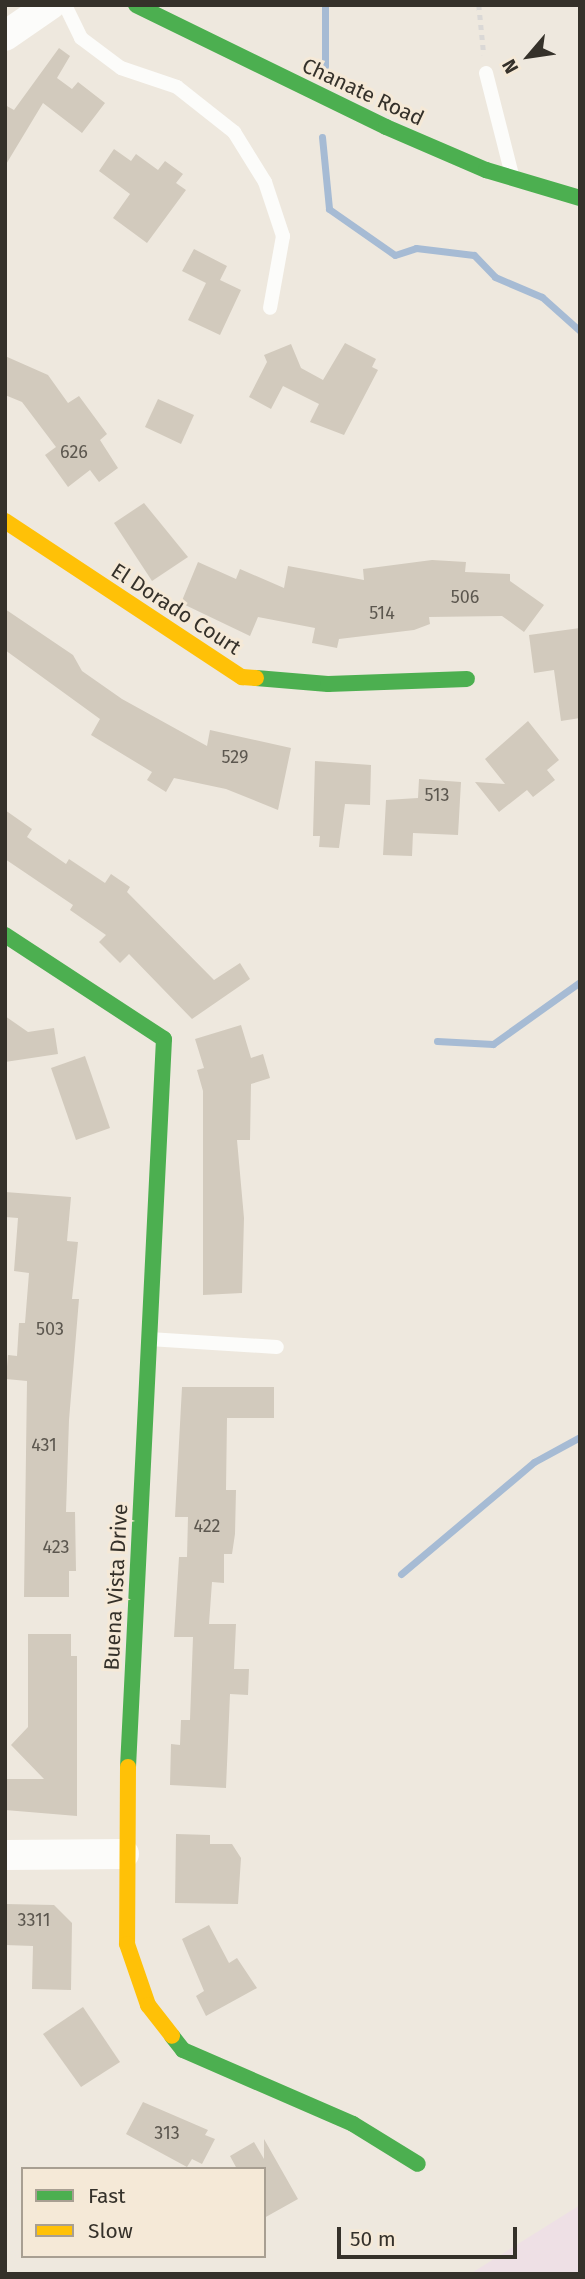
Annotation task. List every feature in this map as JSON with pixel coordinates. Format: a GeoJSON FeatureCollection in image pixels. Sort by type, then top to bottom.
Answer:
{"type":"FeatureCollection","features":[{"type":"Feature","properties":{"kind":"street"},"geometry":{"type":"LineString","coordinates":[[5,36],[50,5]]}},
{"type":"Feature","properties":{"kind":"street","name":"Chanate Road"},"geometry":{"type":"LineString","coordinates":[[136,5],[386,127],[513,179],[580,198]]}},
{"type":"Feature","properties":{"kind":"street","name":"El Dorado Court"},"geometry":{"type":"LineString","coordinates":[[5,521],[242,677],[328,684],[467,679]]}},
{"type":"Feature","properties":{"kind":"street","name":"Buena Vista Drive"},"geometry":{"type":"LineString","coordinates":[[5,935],[164,1039],[124,1854],[127,1944],[148,2005],[183,2050],[353,2124],[418,2164]]}},
{"type":"Feature","properties":{"kind":"street"},"geometry":{"type":"LineString","coordinates":[[5,1855],[124,1854]]}},
{"type":"Feature","properties":{"kind":"lane"},"geometry":{"type":"LineString","coordinates":[[65,5],[80,38],[121,68],[177,87],[234,132],[265,182],[283,236],[270,308]]}},
{"type":"Feature","properties":{"kind":"lane"},"geometry":{"type":"LineString","coordinates":[[486,73],[513,179]]}},
{"type":"Feature","properties":{"kind":"lane"},"geometry":{"type":"LineString","coordinates":[[148,1339],[277,1347]]}},
{"type":"Feature","properties":{"kind":"path"},"geometry":{"type":"LineString","coordinates":[[479,5],[486,73]]}},
{"type":"Feature","properties":{"kind":"shaded area"},"geometry":{"type":"Polygon","coordinates":[[[580,2205],[580,2274],[470,2274],[580,2205]]]}},
{"type":"Feature","properties":{"kind":"building"},"geometry":{"type":"Polygon","coordinates":[[[59,48],[70,56],[57,78],[72,89],[78,82],[105,103],[82,133],[43,103],[5,166],[5,105],[14,110],[59,48]]]}},
{"type":"Feature","properties":{"kind":"building"},"geometry":{"type":"Polygon","coordinates":[[[114,149],[131,161],[136,154],[158,170],[165,161],[183,174],[176,183],[186,190],[147,243],[113,218],[130,194],[99,171],[114,149]]]}},
{"type":"Feature","properties":{"kind":"building"},"geometry":{"type":"Polygon","coordinates":[[[194,249],[227,266],[220,280],[241,290],[220,335],[188,320],[206,283],[182,271],[194,249]]]}},
{"type":"Feature","properties":{"kind":"building"},"geometry":{"type":"Polygon","coordinates":[[[345,343],[376,359],[372,367],[378,370],[344,435],[310,422],[319,404],[283,386],[271,409],[249,397],[267,362],[264,355],[291,344],[301,368],[323,380],[345,343]]]}},
{"type":"Feature","properties":{"kind":"building"},"geometry":{"type":"Polygon","coordinates":[[[5,356],[48,375],[68,403],[79,396],[107,434],[100,440],[118,468],[99,482],[90,470],[68,487],[45,455],[56,447],[22,402],[5,395],[5,356]]]}},
{"type":"Feature","properties":{"kind":"building"},"geometry":{"type":"Polygon","coordinates":[[[158,399],[194,415],[181,444],[145,427],[158,399]]]}},
{"type":"Feature","properties":{"kind":"building"},"geometry":{"type":"Polygon","coordinates":[[[144,503],[188,557],[152,581],[114,523],[144,503]]]}},
{"type":"Feature","properties":{"kind":"building"},"geometry":{"type":"Polygon","coordinates":[[[432,560],[466,562],[465,572],[510,574],[510,581],[544,605],[524,632],[502,616],[429,617],[430,624],[414,630],[339,639],[337,648],[312,643],[315,628],[258,617],[250,636],[181,603],[198,562],[236,579],[240,569],[284,588],[288,566],[364,580],[363,569],[432,560]]]}},
{"type":"Feature","properties":{"kind":"building"},"geometry":{"type":"Polygon","coordinates":[[[5,609],[73,655],[82,671],[122,699],[207,746],[210,730],[291,748],[278,810],[226,789],[174,778],[166,792],[147,780],[152,772],[91,735],[100,719],[5,650],[5,609]]]}},
{"type":"Feature","properties":{"kind":"building"},"geometry":{"type":"Polygon","coordinates":[[[580,628],[580,718],[561,721],[554,670],[534,673],[529,635],[580,628]]]}},
{"type":"Feature","properties":{"kind":"building"},"geometry":{"type":"Polygon","coordinates":[[[528,721],[559,760],[547,770],[555,780],[533,797],[527,790],[499,812],[475,782],[505,784],[485,759],[528,721]]]}},
{"type":"Feature","properties":{"kind":"building"},"geometry":{"type":"Polygon","coordinates":[[[315,761],[371,765],[370,805],[345,804],[339,848],[319,847],[320,836],[313,836],[315,761]]]}},
{"type":"Feature","properties":{"kind":"building"},"geometry":{"type":"Polygon","coordinates":[[[419,779],[461,782],[458,835],[413,833],[412,856],[383,855],[386,800],[418,798],[419,779]]]}},
{"type":"Feature","properties":{"kind":"building"},"geometry":{"type":"Polygon","coordinates":[[[5,810],[32,829],[27,837],[66,864],[69,859],[105,883],[111,874],[130,887],[127,892],[214,980],[240,963],[250,979],[192,1019],[129,954],[120,963],[99,942],[106,935],[70,910],[73,905],[5,859],[5,810]]]}},
{"type":"Feature","properties":{"kind":"building"},"geometry":{"type":"Polygon","coordinates":[[[5,1016],[28,1032],[54,1028],[58,1054],[5,1062],[5,1016]]]}},
{"type":"Feature","properties":{"kind":"building"},"geometry":{"type":"Polygon","coordinates":[[[241,1025],[251,1058],[263,1054],[270,1078],[251,1084],[250,1140],[237,1140],[244,1218],[242,1293],[203,1295],[203,1091],[197,1070],[204,1068],[195,1039],[241,1025]]]}},
{"type":"Feature","properties":{"kind":"building"},"geometry":{"type":"Polygon","coordinates":[[[85,1056],[110,1128],[76,1140],[51,1068],[85,1056]]]}},
{"type":"Feature","properties":{"kind":"building"},"geometry":{"type":"Polygon","coordinates":[[[5,1192],[71,1197],[67,1241],[78,1242],[72,1299],[79,1299],[69,1420],[66,1512],[75,1512],[76,1571],[69,1571],[69,1597],[24,1597],[27,1381],[6,1379],[8,1355],[17,1356],[19,1323],[25,1323],[29,1273],[14,1271],[18,1218],[5,1217],[5,1192]]]}},
{"type":"Feature","properties":{"kind":"building"},"geometry":{"type":"Polygon","coordinates":[[[182,1387],[274,1387],[274,1418],[227,1418],[226,1490],[236,1490],[235,1534],[232,1554],[224,1554],[224,1583],[212,1582],[209,1624],[236,1624],[234,1669],[249,1669],[248,1695],[230,1694],[226,1788],[170,1785],[171,1744],[180,1745],[181,1720],[190,1720],[193,1637],[174,1637],[179,1557],[187,1557],[188,1517],[175,1517],[182,1387]]]}},
{"type":"Feature","properties":{"kind":"building"},"geometry":{"type":"Polygon","coordinates":[[[28,1634],[71,1634],[71,1656],[77,1656],[77,1816],[5,1810],[5,1779],[44,1779],[11,1745],[28,1727],[28,1634]]]}},
{"type":"Feature","properties":{"kind":"building"},"geometry":{"type":"Polygon","coordinates":[[[176,1834],[210,1835],[210,1844],[232,1844],[241,1858],[238,1904],[175,1903],[176,1834]]]}},
{"type":"Feature","properties":{"kind":"building"},"geometry":{"type":"Polygon","coordinates":[[[5,1904],[54,1905],[72,1923],[71,1990],[32,1989],[33,1946],[5,1945],[5,1904]]]}},
{"type":"Feature","properties":{"kind":"building"},"geometry":{"type":"Polygon","coordinates":[[[209,1925],[229,1963],[237,1958],[257,1988],[206,2016],[196,1996],[204,1991],[182,1939],[209,1925]]]}},
{"type":"Feature","properties":{"kind":"building"},"geometry":{"type":"Polygon","coordinates":[[[83,2007],[120,2062],[81,2087],[43,2034],[83,2007]]]}},
{"type":"Feature","properties":{"kind":"building"},"geometry":{"type":"Polygon","coordinates":[[[143,2102],[208,2130],[205,2135],[215,2139],[202,2164],[192,2159],[187,2167],[126,2134],[143,2102]]]}},
{"type":"Feature","properties":{"kind":"building"},"geometry":{"type":"Polygon","coordinates":[[[264,2139],[298,2199],[266,2217],[266,2167],[236,2167],[230,2156],[254,2142],[264,2159],[264,2139]]]}},
{"type":"Feature","properties":{"kind":"waterway"},"geometry":{"type":"LineString","coordinates":[[325,5],[325,66]]}},
{"type":"Feature","properties":{"kind":"waterway"},"geometry":{"type":"LineString","coordinates":[[322,137],[329,209],[395,255],[416,248],[474,255],[495,277],[542,297],[580,331]]}},
{"type":"Feature","properties":{"kind":"waterway"},"geometry":{"type":"LineString","coordinates":[[437,1041],[493,1044],[580,982]]}},
{"type":"Feature","properties":{"kind":"waterway"},"geometry":{"type":"LineString","coordinates":[[401,1574],[534,1462],[580,1437]]}},
{"type":"Feature","properties":{"kind":"traffic: fast"},"geometry":{"type":"LineString","coordinates":[[136,5],[386,127],[486,170],[580,198]]}},
{"type":"Feature","properties":{"kind":"traffic: fast"},"geometry":{"type":"LineString","coordinates":[[256,678],[328,684],[467,679]]}},
{"type":"Feature","properties":{"kind":"traffic: fast"},"geometry":{"type":"LineString","coordinates":[[5,935],[164,1039],[128,1767]]}},
{"type":"Feature","properties":{"kind":"traffic: fast"},"geometry":{"type":"LineString","coordinates":[[172,2036],[183,2050],[353,2124],[418,2164]]}},
{"type":"Feature","properties":{"kind":"traffic: slow"},"geometry":{"type":"LineString","coordinates":[[5,521],[242,677],[256,678]]}},
{"type":"Feature","properties":{"kind":"traffic: slow"},"geometry":{"type":"LineString","coordinates":[[128,1767],[127,1944],[148,2005],[172,2036]]}}]}
